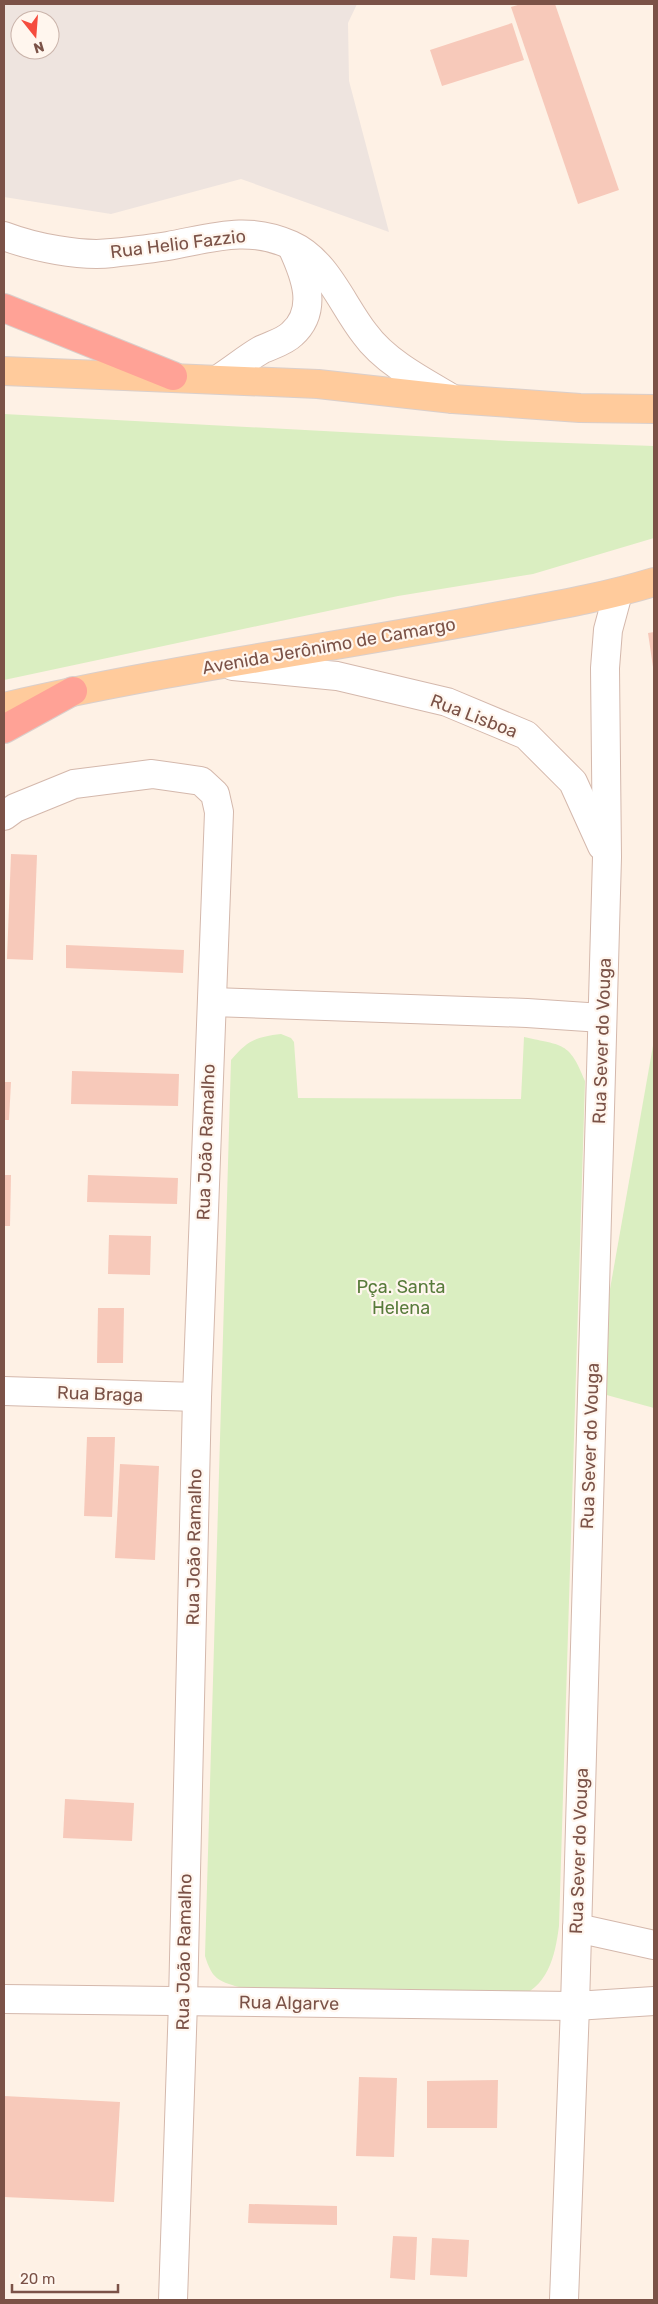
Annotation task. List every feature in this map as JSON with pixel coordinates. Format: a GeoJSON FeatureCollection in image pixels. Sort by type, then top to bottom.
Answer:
{"type":"FeatureCollection","features":[{"type":"Feature","properties":{"kind":"highway"},"geometry":{"type":"LineString","coordinates":[[4,308],[173,376]]}},
{"type":"Feature","properties":{"kind":"highway"},"geometry":{"type":"LineString","coordinates":[[4,729],[73,691]]}},
{"type":"Feature","properties":{"kind":"main road"},"geometry":{"type":"LineString","coordinates":[[4,371],[220,378],[318,384],[453,399],[580,408],[654,409]]}},
{"type":"Feature","properties":{"kind":"main road"},"geometry":{"type":"LineString","coordinates":[[580,408],[630,424],[654,426]]}},
{"type":"Feature","properties":{"kind":"main road","name":"Avenida Jerônimo de Camargo"},"geometry":{"type":"LineString","coordinates":[[4,707],[73,691],[217,664],[392,636],[642,585]]}},
{"type":"Feature","properties":{"kind":"street","name":"Rua Helio Fazzio"},"geometry":{"type":"LineString","coordinates":[[4,236],[21,242],[59,250],[109,254],[168,246],[224,234],[259,234],[292,245],[317,263],[366,336],[407,372],[453,399]]}},
{"type":"Feature","properties":{"kind":"street"},"geometry":{"type":"LineString","coordinates":[[220,378],[260,351],[291,335],[306,319],[308,297],[304,272],[292,245]]}},
{"type":"Feature","properties":{"kind":"street","name":"Rua Sever do Vouga"},"geometry":{"type":"LineString","coordinates":[[564,2300],[575,2006],[607,856],[605,668],[608,630],[642,585]]}},
{"type":"Feature","properties":{"kind":"street","name":"Rua Lisboa"},"geometry":{"type":"LineString","coordinates":[[217,664],[337,676],[447,702],[526,735],[573,782],[607,856]]}},
{"type":"Feature","properties":{"kind":"street","name":"Rua João Ramalho"},"geometry":{"type":"LineString","coordinates":[[4,816],[15,808],[74,784],[152,774],[201,781],[215,794],[219,818],[197,1397],[183,2002],[173,2300]]}},
{"type":"Feature","properties":{"kind":"street"},"geometry":{"type":"LineString","coordinates":[[212,1002],[527,1013],[602,1018]]}},
{"type":"Feature","properties":{"kind":"street","name":"Rua Braga"},"geometry":{"type":"LineString","coordinates":[[4,1391],[197,1397]]}},
{"type":"Feature","properties":{"kind":"street"},"geometry":{"type":"LineString","coordinates":[[577,1928],[654,1945]]}},
{"type":"Feature","properties":{"kind":"street","name":"Rua Algarve"},"geometry":{"type":"LineString","coordinates":[[4,2000],[575,2006],[654,2001]]}},
{"type":"Feature","properties":{"kind":"shaded area"},"geometry":{"type":"Polygon","coordinates":[[[4,4],[357,4],[348,23],[349,81],[389,232],[241,179],[111,214],[4,197],[4,4]]]}},
{"type":"Feature","properties":{"kind":"green space"},"geometry":{"type":"Polygon","coordinates":[[[4,414],[509,441],[654,446],[654,538],[533,574],[398,596],[4,680],[4,414]]]}},
{"type":"Feature","properties":{"kind":"green space","name":"Pça. Santa Helena"},"geometry":{"type":"Polygon","coordinates":[[[281,1034],[291,1038],[294,1042],[298,1098],[521,1099],[524,1037],[563,1047],[574,1059],[585,1081],[559,1926],[555,1949],[548,1970],[535,1987],[526,1994],[514,1999],[239,1987],[216,1978],[205,1956],[231,1060],[242,1048],[253,1041],[281,1034]]]}},
{"type":"Feature","properties":{"kind":"green space"},"geometry":{"type":"Polygon","coordinates":[[[654,1040],[654,1408],[592,1391],[654,1040]]]}},
{"type":"Feature","properties":{"kind":"building"},"geometry":{"type":"Polygon","coordinates":[[[521,4],[555,4],[619,190],[578,204],[511,7],[521,4]]]}},
{"type":"Feature","properties":{"kind":"building"},"geometry":{"type":"Polygon","coordinates":[[[512,23],[524,60],[442,86],[430,50],[512,23]]]}},
{"type":"Feature","properties":{"kind":"building"},"geometry":{"type":"Polygon","coordinates":[[[654,632],[654,667],[653,667],[648,633],[654,632]]]}},
{"type":"Feature","properties":{"kind":"building"},"geometry":{"type":"Polygon","coordinates":[[[11,854],[37,855],[33,960],[7,959],[11,854]]]}},
{"type":"Feature","properties":{"kind":"building"},"geometry":{"type":"Polygon","coordinates":[[[66,945],[184,950],[183,973],[66,968],[66,945]]]}},
{"type":"Feature","properties":{"kind":"building"},"geometry":{"type":"Polygon","coordinates":[[[72,1071],[179,1074],[178,1106],[71,1104],[72,1071]]]}},
{"type":"Feature","properties":{"kind":"building"},"geometry":{"type":"Polygon","coordinates":[[[4,1082],[11,1082],[9,1120],[4,1120],[4,1082]]]}},
{"type":"Feature","properties":{"kind":"building"},"geometry":{"type":"Polygon","coordinates":[[[4,1175],[11,1175],[10,1226],[4,1226],[4,1175]]]}},
{"type":"Feature","properties":{"kind":"building"},"geometry":{"type":"Polygon","coordinates":[[[88,1175],[178,1178],[177,1204],[87,1202],[88,1175]]]}},
{"type":"Feature","properties":{"kind":"building"},"geometry":{"type":"Polygon","coordinates":[[[109,1235],[151,1236],[150,1275],[108,1274],[109,1235]]]}},
{"type":"Feature","properties":{"kind":"building"},"geometry":{"type":"Polygon","coordinates":[[[98,1308],[124,1308],[123,1363],[97,1363],[98,1308]]]}},
{"type":"Feature","properties":{"kind":"building"},"geometry":{"type":"Polygon","coordinates":[[[87,1437],[115,1437],[112,1517],[84,1516],[87,1437]]]}},
{"type":"Feature","properties":{"kind":"building"},"geometry":{"type":"Polygon","coordinates":[[[120,1464],[159,1466],[155,1560],[115,1558],[120,1464]]]}},
{"type":"Feature","properties":{"kind":"building"},"geometry":{"type":"Polygon","coordinates":[[[65,1799],[134,1803],[132,1841],[63,1838],[65,1799]]]}},
{"type":"Feature","properties":{"kind":"building"},"geometry":{"type":"Polygon","coordinates":[[[359,2077],[397,2078],[394,2157],[356,2156],[359,2077]]]}},
{"type":"Feature","properties":{"kind":"building"},"geometry":{"type":"Polygon","coordinates":[[[498,2080],[497,2128],[427,2128],[427,2081],[498,2080]]]}},
{"type":"Feature","properties":{"kind":"building"},"geometry":{"type":"Polygon","coordinates":[[[4,2096],[120,2102],[114,2202],[4,2197],[4,2096]]]}},
{"type":"Feature","properties":{"kind":"building"},"geometry":{"type":"Polygon","coordinates":[[[249,2204],[337,2206],[337,2225],[248,2223],[249,2204]]]}},
{"type":"Feature","properties":{"kind":"building"},"geometry":{"type":"Polygon","coordinates":[[[393,2236],[417,2237],[415,2280],[390,2278],[393,2236]]]}},
{"type":"Feature","properties":{"kind":"building"},"geometry":{"type":"Polygon","coordinates":[[[432,2238],[469,2240],[467,2277],[430,2275],[432,2238]]]}}]}
